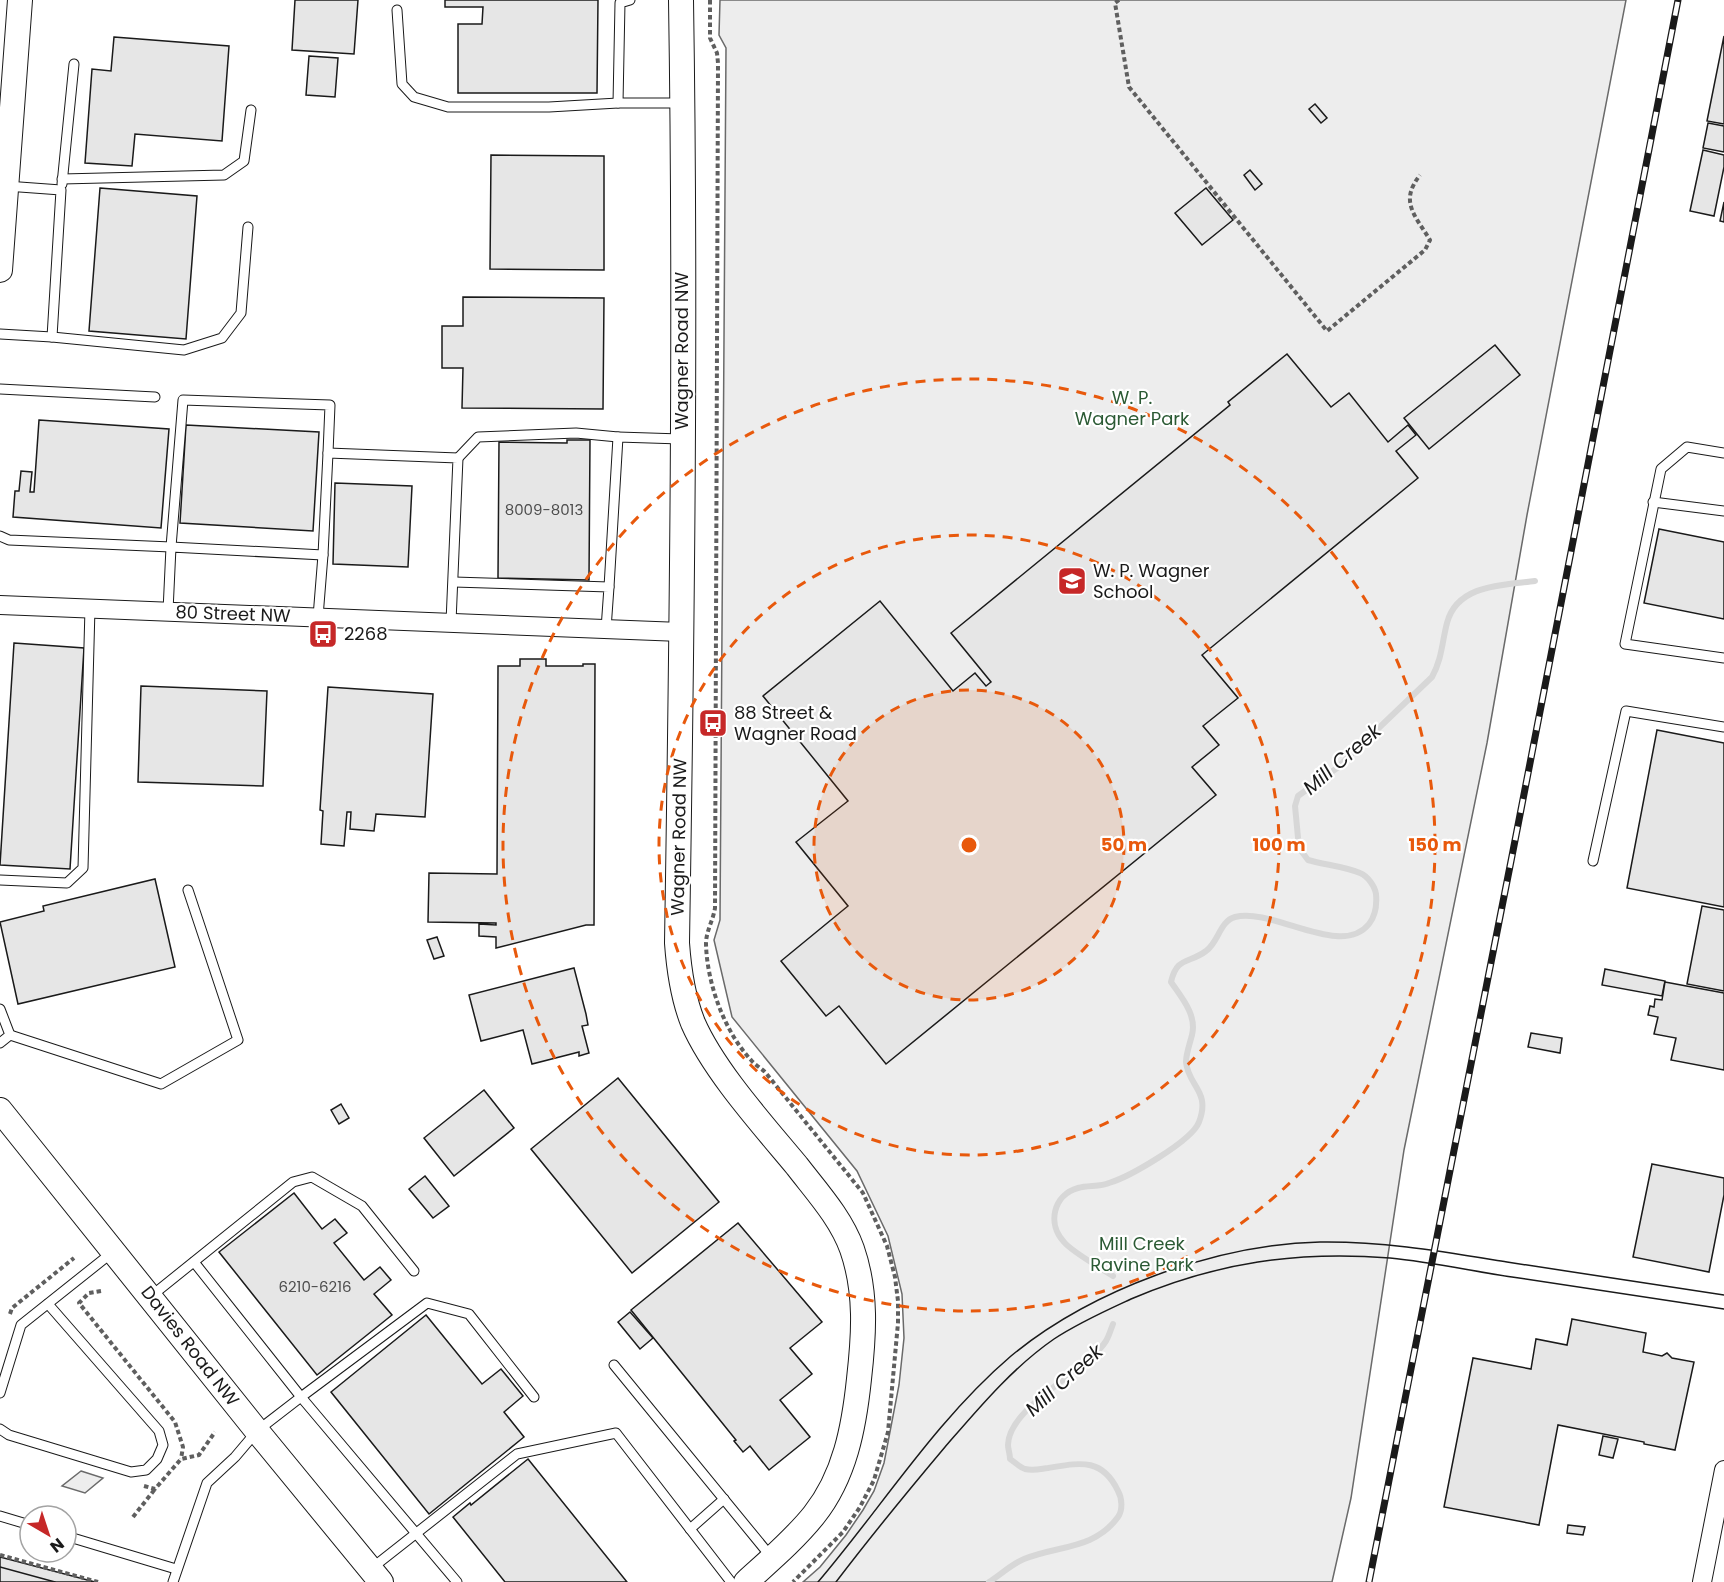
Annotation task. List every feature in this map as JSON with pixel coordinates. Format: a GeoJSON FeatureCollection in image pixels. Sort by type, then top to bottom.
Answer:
{"type":"FeatureCollection","features":[{"type":"Feature","properties":{"kind":"street"},"geometry":{"type":"LineString","coordinates":[[0,270],[20,0]]}},
{"type":"Feature","properties":{"kind":"street","name":"Wagner Road NW"},"geometry":{"type":"LineString","coordinates":[[681,0],[682,439],[677,944],[684,993],[694,1024],[712,1058],[826,1203],[840,1225],[857,1267],[864,1309],[859,1384],[848,1449],[828,1494],[814,1515],[746,1582]]}},
{"type":"Feature","properties":{"kind":"street","name":"80 Street NW"},"geometry":{"type":"LineString","coordinates":[[0,605],[681,632]]}},
{"type":"Feature","properties":{"kind":"street","name":"Davies Road NW"},"geometry":{"type":"LineString","coordinates":[[0,1110],[375,1576]]}},
{"type":"Feature","properties":{"kind":"street"},"geometry":{"type":"LineString","coordinates":[[1702,1582],[1724,1470]]}},
{"type":"Feature","properties":{"kind":"lane"},"geometry":{"type":"LineString","coordinates":[[618,103],[620,3],[630,0]]}},
{"type":"Feature","properties":{"kind":"lane"},"geometry":{"type":"LineString","coordinates":[[397,10],[402,84],[414,97],[448,107],[683,103]]}},
{"type":"Feature","properties":{"kind":"lane"},"geometry":{"type":"LineString","coordinates":[[52,337],[61,190],[74,64]]}},
{"type":"Feature","properties":{"kind":"lane"},"geometry":{"type":"LineString","coordinates":[[62,178],[224,175],[244,161],[251,110]]}},
{"type":"Feature","properties":{"kind":"lane"},"geometry":{"type":"LineString","coordinates":[[6,186],[61,190]]}},
{"type":"Feature","properties":{"kind":"lane"},"geometry":{"type":"LineString","coordinates":[[0,334],[184,350],[222,338],[241,313],[248,227]]}},
{"type":"Feature","properties":{"kind":"lane"},"geometry":{"type":"LineString","coordinates":[[0,389],[155,397]]}},
{"type":"Feature","properties":{"kind":"lane"},"geometry":{"type":"LineString","coordinates":[[168,611],[183,400],[330,405],[318,617]]}},
{"type":"Feature","properties":{"kind":"lane"},"geometry":{"type":"LineString","coordinates":[[451,622],[458,459],[478,437],[576,433],[682,439]]}},
{"type":"Feature","properties":{"kind":"lane"},"geometry":{"type":"LineString","coordinates":[[606,629],[618,437]]}},
{"type":"Feature","properties":{"kind":"lane"},"geometry":{"type":"LineString","coordinates":[[1724,453],[1688,447],[1660,468],[1625,644],[1724,658]]}},
{"type":"Feature","properties":{"kind":"lane"},"geometry":{"type":"LineString","coordinates":[[328,453],[458,459]]}},
{"type":"Feature","properties":{"kind":"lane"},"geometry":{"type":"LineString","coordinates":[[1653,502],[1724,511]]}},
{"type":"Feature","properties":{"kind":"lane"},"geometry":{"type":"LineString","coordinates":[[0,536],[9,540],[323,555]]}},
{"type":"Feature","properties":{"kind":"lane"},"geometry":{"type":"LineString","coordinates":[[454,582],[609,588]]}},
{"type":"Feature","properties":{"kind":"lane"},"geometry":{"type":"LineString","coordinates":[[0,880],[67,883],[82,868],[90,608]]}},
{"type":"Feature","properties":{"kind":"lane"},"geometry":{"type":"LineString","coordinates":[[1593,861],[1626,711],[1724,727]]}},
{"type":"Feature","properties":{"kind":"lane"},"geometry":{"type":"LineString","coordinates":[[10,1035],[161,1084],[238,1040],[188,890]]}},
{"type":"Feature","properties":{"kind":"lane"},"geometry":{"type":"LineString","coordinates":[[0,1009],[10,1035]]}},
{"type":"Feature","properties":{"kind":"lane"},"geometry":{"type":"LineString","coordinates":[[0,1043],[10,1035]]}},
{"type":"Feature","properties":{"kind":"lane"},"geometry":{"type":"LineString","coordinates":[[150,1297],[293,1182],[312,1177],[362,1206],[414,1271]]}},
{"type":"Feature","properties":{"kind":"lane"},"geometry":{"type":"LineString","coordinates":[[0,1393],[21,1326],[114,1251]]}},
{"type":"Feature","properties":{"kind":"lane"},"geometry":{"type":"LineString","coordinates":[[194,1262],[302,1397],[458,1582]]}},
{"type":"Feature","properties":{"kind":"lane"},"geometry":{"type":"LineString","coordinates":[[172,1582],[207,1483],[235,1457],[257,1431],[427,1303],[469,1314],[534,1397]]}},
{"type":"Feature","properties":{"kind":"lane"},"geometry":{"type":"LineString","coordinates":[[0,1429],[9,1435],[131,1472],[146,1470],[157,1459],[163,1445],[159,1431],[48,1304]]}},
{"type":"Feature","properties":{"kind":"lane"},"geometry":{"type":"LineString","coordinates":[[614,1365],[772,1558]]}},
{"type":"Feature","properties":{"kind":"lane"},"geometry":{"type":"LineString","coordinates":[[375,1576],[417,1532],[517,1454],[616,1433],[732,1582]]}},
{"type":"Feature","properties":{"kind":"lane"},"geometry":{"type":"LineString","coordinates":[[690,1529],[724,1499]]}},
{"type":"Feature","properties":{"kind":"lane"},"geometry":{"type":"LineString","coordinates":[[0,1516],[18,1521]]}},
{"type":"Feature","properties":{"kind":"lane"},"geometry":{"type":"LineString","coordinates":[[78,1540],[176,1569]]}},
{"type":"Feature","properties":{"kind":"path"},"geometry":{"type":"LineString","coordinates":[[710,0],[710,38],[717,53],[718,63],[715,908],[707,936],[708,960],[723,1015],[741,1047],[752,1062],[765,1072],[862,1193],[887,1246],[895,1277],[898,1302],[888,1432],[874,1480],[860,1508],[843,1532],[793,1582]]}},
{"type":"Feature","properties":{"kind":"path"},"geometry":{"type":"LineString","coordinates":[[1119,0],[1115,3],[1129,87],[1327,331],[1425,250],[1430,240],[1408,202],[1411,186],[1420,175]]}},
{"type":"Feature","properties":{"kind":"path"},"geometry":{"type":"LineString","coordinates":[[101,1291],[89,1293],[79,1304],[175,1422],[183,1447],[181,1459]]}},
{"type":"Feature","properties":{"kind":"path"},"geometry":{"type":"LineString","coordinates":[[133,1517],[155,1489]]}},
{"type":"Feature","properties":{"kind":"path"},"geometry":{"type":"LineString","coordinates":[[0,1555],[98,1582]]}},
{"type":"Feature","properties":{"kind":"green space","name":"W. P. Wagner Park"},"geometry":{"type":"Polygon","coordinates":[[[720,0],[1626,0],[1527,515],[1487,743],[1404,1150],[1351,1498],[1332,1582],[803,1582],[820,1567],[846,1535],[874,1491],[884,1463],[899,1385],[904,1338],[902,1294],[888,1236],[857,1171],[732,1017],[714,940],[720,920],[726,48],[719,35],[720,0]]]}},
{"type":"Feature","properties":{"kind":"green space"},"geometry":{"type":"Polygon","coordinates":[[[81,1471],[103,1478],[85,1493],[62,1486],[81,1471]]]}},
{"type":"Feature","properties":{"kind":"building"},"geometry":{"type":"Polygon","coordinates":[[[295,0],[358,0],[354,54],[292,50],[295,0]]]}},
{"type":"Feature","properties":{"kind":"building"},"geometry":{"type":"Polygon","coordinates":[[[445,0],[598,0],[597,93],[458,93],[458,24],[482,24],[483,7],[445,7],[445,0]]]}},
{"type":"Feature","properties":{"kind":"building"},"geometry":{"type":"Polygon","coordinates":[[[1724,36],[1724,124],[1707,121],[1724,36]]]}},
{"type":"Feature","properties":{"kind":"building"},"geometry":{"type":"Polygon","coordinates":[[[114,37],[229,46],[222,141],[135,134],[132,166],[85,163],[92,69],[111,71],[114,37]]]}},
{"type":"Feature","properties":{"kind":"building"},"geometry":{"type":"Polygon","coordinates":[[[309,56],[338,58],[335,97],[306,95],[309,56]]]}},
{"type":"Feature","properties":{"kind":"building"},"geometry":{"type":"Polygon","coordinates":[[[1315,104],[1327,118],[1321,123],[1309,109],[1315,104]]]}},
{"type":"Feature","properties":{"kind":"building"},"geometry":{"type":"Polygon","coordinates":[[[1708,123],[1724,126],[1724,152],[1703,148],[1708,123]]]}},
{"type":"Feature","properties":{"kind":"building"},"geometry":{"type":"Polygon","coordinates":[[[1703,150],[1724,155],[1724,167],[1714,216],[1690,211],[1703,150]]]}},
{"type":"Feature","properties":{"kind":"building"},"geometry":{"type":"Polygon","coordinates":[[[491,155],[604,156],[604,270],[490,269],[491,155]]]}},
{"type":"Feature","properties":{"kind":"building"},"geometry":{"type":"Polygon","coordinates":[[[1250,170],[1262,184],[1255,190],[1244,175],[1250,170]]]}},
{"type":"Feature","properties":{"kind":"building"},"geometry":{"type":"Polygon","coordinates":[[[100,188],[197,196],[186,339],[89,331],[100,188]]]}},
{"type":"Feature","properties":{"kind":"building"},"geometry":{"type":"Polygon","coordinates":[[[1206,188],[1233,220],[1202,245],[1175,213],[1206,188]]]}},
{"type":"Feature","properties":{"kind":"building"},"geometry":{"type":"Polygon","coordinates":[[[1724,202],[1724,222],[1720,221],[1724,202]]]}},
{"type":"Feature","properties":{"kind":"building"},"geometry":{"type":"Polygon","coordinates":[[[463,297],[604,298],[603,409],[462,408],[463,368],[442,368],[442,326],[463,326],[463,297]]]}},
{"type":"Feature","properties":{"kind":"building"},"geometry":{"type":"Polygon","coordinates":[[[1495,345],[1520,375],[1429,449],[1404,418],[1495,345]]]}},
{"type":"Feature","properties":{"kind":"building"},"geometry":{"type":"Polygon","coordinates":[[[1287,354],[1331,407],[1349,393],[1388,442],[1408,425],[1416,435],[1396,451],[1418,478],[1202,655],[1238,698],[1203,726],[1219,745],[1192,767],[1216,795],[886,1064],[839,1006],[826,1016],[781,961],[848,906],[796,842],[848,801],[763,696],[880,601],[953,691],[975,673],[986,686],[991,682],[951,633],[1230,405],[1228,402],[1287,354]]]}},
{"type":"Feature","properties":{"kind":"building"},"geometry":{"type":"Polygon","coordinates":[[[39,420],[169,429],[161,528],[13,517],[15,491],[19,491],[21,471],[32,472],[30,492],[34,492],[39,420]]]}},
{"type":"Feature","properties":{"kind":"building"},"geometry":{"type":"Polygon","coordinates":[[[186,425],[319,432],[313,531],[180,523],[186,425]]]}},
{"type":"Feature","properties":{"kind":"building"},"geometry":{"type":"Polygon","coordinates":[[[567,440],[590,440],[589,580],[498,578],[499,442],[567,443],[567,440]]]}},
{"type":"Feature","properties":{"kind":"building"},"geometry":{"type":"Polygon","coordinates":[[[335,483],[412,486],[408,567],[333,564],[335,483]]]}},
{"type":"Feature","properties":{"kind":"building"},"geometry":{"type":"Polygon","coordinates":[[[1659,529],[1724,542],[1724,619],[1644,603],[1659,529]]]}},
{"type":"Feature","properties":{"kind":"building"},"geometry":{"type":"Polygon","coordinates":[[[14,643],[84,648],[70,869],[0,865],[14,643]]]}},
{"type":"Feature","properties":{"kind":"building"},"geometry":{"type":"Polygon","coordinates":[[[520,659],[546,659],[546,666],[595,664],[594,925],[586,925],[496,948],[496,937],[479,936],[479,924],[496,925],[496,923],[428,922],[429,873],[497,874],[498,666],[520,666],[520,659]]]}},
{"type":"Feature","properties":{"kind":"building"},"geometry":{"type":"Polygon","coordinates":[[[141,686],[267,691],[263,786],[138,782],[141,686]]]}},
{"type":"Feature","properties":{"kind":"building"},"geometry":{"type":"Polygon","coordinates":[[[328,687],[433,694],[425,817],[376,814],[374,831],[350,829],[351,812],[347,812],[344,846],[321,844],[323,811],[320,810],[328,687]]]}},
{"type":"Feature","properties":{"kind":"building"},"geometry":{"type":"Polygon","coordinates":[[[1657,730],[1724,743],[1724,907],[1627,888],[1657,730]]]}},
{"type":"Feature","properties":{"kind":"building"},"geometry":{"type":"Polygon","coordinates":[[[155,879],[175,967],[18,1004],[0,922],[44,911],[43,906],[155,879]]]}},
{"type":"Feature","properties":{"kind":"building"},"geometry":{"type":"Polygon","coordinates":[[[1702,906],[1724,910],[1724,991],[1687,984],[1702,906]]]}},
{"type":"Feature","properties":{"kind":"building"},"geometry":{"type":"Polygon","coordinates":[[[437,937],[444,956],[434,959],[427,940],[437,937]]]}},
{"type":"Feature","properties":{"kind":"building"},"geometry":{"type":"Polygon","coordinates":[[[574,968],[588,1025],[582,1026],[589,1053],[579,1056],[579,1052],[532,1064],[523,1030],[481,1041],[469,995],[574,968]]]}},
{"type":"Feature","properties":{"kind":"building"},"geometry":{"type":"Polygon","coordinates":[[[1605,969],[1665,981],[1662,996],[1602,985],[1605,969]]]}},
{"type":"Feature","properties":{"kind":"building"},"geometry":{"type":"Polygon","coordinates":[[[1665,982],[1724,993],[1724,1070],[1671,1060],[1676,1038],[1654,1034],[1658,1017],[1648,1015],[1650,1006],[1654,1007],[1655,999],[1662,1000],[1665,982]]]}},
{"type":"Feature","properties":{"kind":"building"},"geometry":{"type":"Polygon","coordinates":[[[1531,1033],[1562,1038],[1560,1053],[1528,1047],[1531,1033]]]}},
{"type":"Feature","properties":{"kind":"building"},"geometry":{"type":"Polygon","coordinates":[[[618,1078],[719,1202],[632,1273],[531,1149],[618,1078]]]}},
{"type":"Feature","properties":{"kind":"building"},"geometry":{"type":"Polygon","coordinates":[[[484,1090],[514,1128],[454,1176],[424,1138],[484,1090]]]}},
{"type":"Feature","properties":{"kind":"building"},"geometry":{"type":"Polygon","coordinates":[[[341,1104],[349,1118],[339,1124],[331,1110],[341,1104]]]}},
{"type":"Feature","properties":{"kind":"building"},"geometry":{"type":"Polygon","coordinates":[[[1652,1164],[1724,1178],[1724,1195],[1709,1272],[1633,1257],[1652,1164]]]}},
{"type":"Feature","properties":{"kind":"building"},"geometry":{"type":"Polygon","coordinates":[[[425,1176],[449,1206],[433,1218],[409,1189],[425,1176]]]}},
{"type":"Feature","properties":{"kind":"building"},"geometry":{"type":"Polygon","coordinates":[[[294,1193],[322,1229],[335,1219],[347,1233],[334,1243],[364,1280],[380,1267],[391,1280],[374,1294],[392,1315],[317,1375],[219,1252],[294,1193]]]}},
{"type":"Feature","properties":{"kind":"building"},"geometry":{"type":"Polygon","coordinates":[[[738,1223],[822,1322],[790,1348],[812,1374],[780,1400],[810,1437],[769,1470],[750,1446],[743,1452],[734,1441],[736,1440],[631,1310],[738,1223]]]}},
{"type":"Feature","properties":{"kind":"building"},"geometry":{"type":"Polygon","coordinates":[[[630,1312],[653,1338],[640,1349],[618,1322],[630,1312]]]}},
{"type":"Feature","properties":{"kind":"building"},"geometry":{"type":"Polygon","coordinates":[[[426,1315],[482,1384],[501,1369],[523,1396],[504,1412],[524,1437],[429,1514],[331,1392],[426,1315]]]}},
{"type":"Feature","properties":{"kind":"building"},"geometry":{"type":"Polygon","coordinates":[[[1572,1319],[1646,1333],[1643,1352],[1662,1356],[1667,1353],[1672,1358],[1694,1362],[1675,1450],[1558,1425],[1539,1525],[1444,1507],[1473,1358],[1531,1369],[1536,1339],[1567,1345],[1572,1319]]]}},
{"type":"Feature","properties":{"kind":"building"},"geometry":{"type":"Polygon","coordinates":[[[1603,1436],[1618,1439],[1613,1458],[1599,1455],[1603,1436]]]}},
{"type":"Feature","properties":{"kind":"building"},"geometry":{"type":"Polygon","coordinates":[[[528,1459],[627,1582],[505,1582],[453,1517],[528,1459]]]}},
{"type":"Feature","properties":{"kind":"building"},"geometry":{"type":"Polygon","coordinates":[[[1568,1525],[1585,1527],[1583,1535],[1567,1533],[1568,1525]]]}},
{"type":"Feature","properties":{"kind":"building"},"geometry":{"type":"Polygon","coordinates":[[[0,1557],[18,1562],[18,1564],[27,1564],[95,1582],[0,1582],[0,1557]]]}},
{"type":"Feature","properties":{"kind":"waterway","name":"Mill Creek"},"geometry":{"type":"LineString","coordinates":[[1113,1276],[1064,1242],[1056,1227],[1055,1211],[1058,1203],[1070,1192],[1118,1179],[1159,1157],[1185,1139],[1199,1122],[1202,1112],[1201,1096],[1186,1062],[1192,1035],[1192,1021],[1188,1007],[1171,982],[1177,968],[1180,964],[1206,951],[1222,927],[1235,917],[1251,916],[1268,919],[1324,935],[1342,936],[1357,933],[1369,924],[1375,913],[1376,894],[1368,879],[1363,874],[1354,871],[1308,860],[1299,848],[1295,806],[1298,796],[1337,768],[1432,677],[1440,657],[1447,623],[1452,610],[1461,601],[1483,589],[1535,581]]}},
{"type":"Feature","properties":{"kind":"waterway","name":"Mill Creek"},"geometry":{"type":"LineString","coordinates":[[989,1582],[1024,1559],[1098,1536],[1120,1514],[1121,1504],[1118,1491],[1112,1480],[1097,1467],[1080,1464],[1036,1470],[1025,1469],[1010,1459],[1008,1445],[1012,1431],[1021,1417],[1034,1403],[1096,1353],[1106,1341],[1113,1324]]}},
{"type":"Feature","properties":{"kind":"tram line"},"geometry":{"type":"LineString","coordinates":[[818,1582],[933,1436],[984,1381],[1011,1356],[1043,1332],[1078,1311],[1117,1291],[1156,1275],[1239,1251],[1280,1245],[1344,1242],[1437,1251],[1724,1295]]}},
{"type":"Feature","properties":{"kind":"tram line"},"geometry":{"type":"LineString","coordinates":[[836,1582],[970,1418],[1039,1350],[1072,1328],[1131,1299],[1195,1276],[1226,1268],[1290,1258],[1322,1256],[1390,1258],[1724,1309]]}},
{"type":"Feature","properties":{"kind":"tram line"},"geometry":{"type":"LineString","coordinates":[[0,1567],[55,1582]]}},
{"type":"Feature","properties":{"kind":"railway"},"geometry":{"type":"LineString","coordinates":[[1369,1582],[1678,0]]}},
{"type":"Feature","properties":{"kind":"place","name":"W. P. Wagner School"},"geometry":{"type":"Point","coordinates":[1072,581]}},
{"type":"Feature","properties":{"kind":"place","name":"2268"},"geometry":{"type":"Point","coordinates":[323,634]}},
{"type":"Feature","properties":{"kind":"place","name":"88 Street & Wagner Road"},"geometry":{"type":"Point","coordinates":[713,723]}},
{"type":"Feature","properties":{"kind":"park label","name":"Mill Creek Ravine Park"},"geometry":{"type":"Point","coordinates":[1142,1254]}}]}
